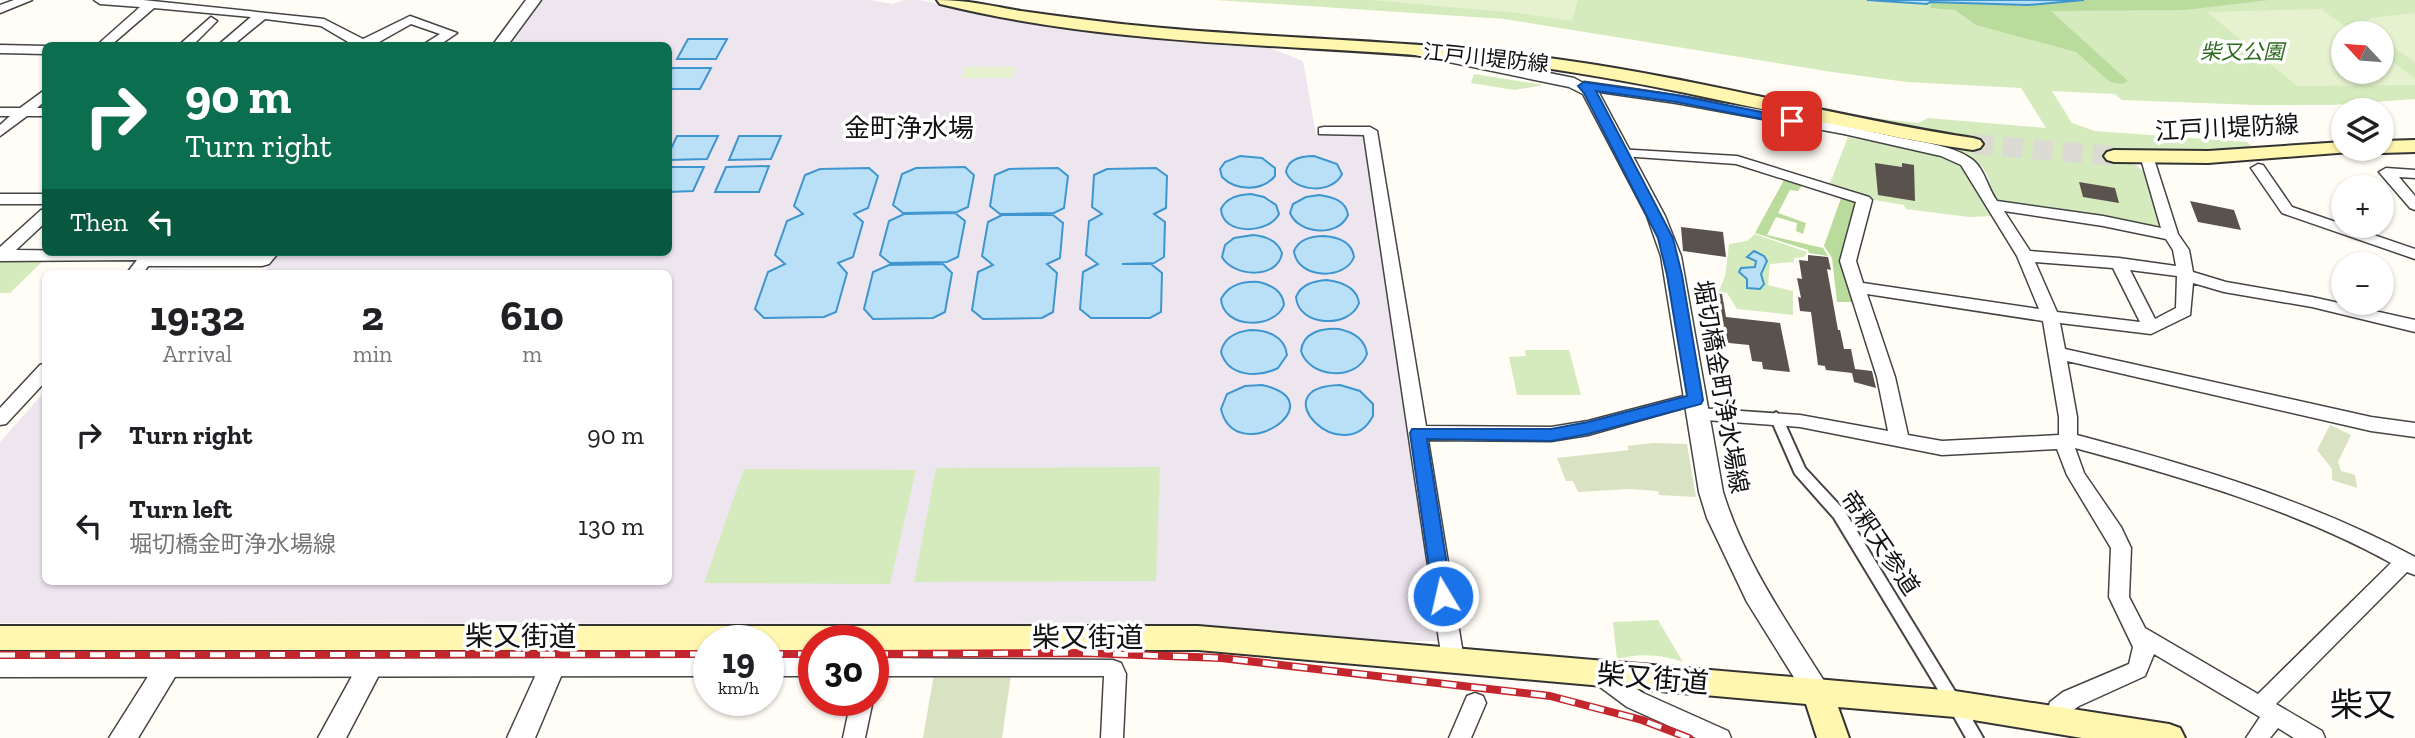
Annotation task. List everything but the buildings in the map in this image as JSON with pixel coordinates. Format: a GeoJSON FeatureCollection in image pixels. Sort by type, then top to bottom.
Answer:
{"type":"FeatureCollection","features":[{"type":"Feature","properties":{"kind":"main road","name":"江戸川堤防線"},"geometry":{"type":"LineString","coordinates":[[946,0],[1030,18],[1108,28],[1496,56],[1716,92],[1872,128],[1973,144]]}},
{"type":"Feature","properties":{"kind":"main road"},"geometry":{"type":"LineString","coordinates":[[2394,147],[2415,146]]}},
{"type":"Feature","properties":{"kind":"main road","name":"江戸川堤防線"},"geometry":{"type":"LineString","coordinates":[[2113,156],[2148,159],[2331,149]]}},
{"type":"Feature","properties":{"kind":"main road","name":"柴又街道"},"geometry":{"type":"LineString","coordinates":[[0,638],[1172,637],[1955,704],[2048,725],[2169,738]]}},
{"type":"Feature","properties":{"kind":"main road"},"geometry":{"type":"LineString","coordinates":[[1817,692],[1833,738]]}},
{"type":"Feature","properties":{"kind":"street"},"geometry":{"type":"LineString","coordinates":[[0,9],[26,0]]}},
{"type":"Feature","properties":{"kind":"street"},"geometry":{"type":"LineString","coordinates":[[100,0],[324,23],[353,42]]}},
{"type":"Feature","properties":{"kind":"street"},"geometry":{"type":"LineString","coordinates":[[502,42],[534,0]]}},
{"type":"Feature","properties":{"kind":"street"},"geometry":{"type":"LineString","coordinates":[[107,42],[150,5]]}},
{"type":"Feature","properties":{"kind":"street"},"geometry":{"type":"LineString","coordinates":[[228,42],[262,15]]}},
{"type":"Feature","properties":{"kind":"street"},"geometry":{"type":"LineString","coordinates":[[360,42],[410,20],[451,33],[434,42]]}},
{"type":"Feature","properties":{"kind":"street"},"geometry":{"type":"LineString","coordinates":[[188,42],[211,21]]}},
{"type":"Feature","properties":{"kind":"street"},"geometry":{"type":"LineString","coordinates":[[0,49],[42,50]]}},
{"type":"Feature","properties":{"kind":"street","name":"江戸川堤防線"},"geometry":{"type":"LineString","coordinates":[[1411,50],[1584,86]]}},
{"type":"Feature","properties":{"kind":"street"},"geometry":{"type":"LineString","coordinates":[[1584,86],[1676,99],[1844,130],[1946,153],[1966,162],[1974,170],[1991,205],[2025,256],[2051,318],[2068,417],[2067,454],[2076,475],[2121,548],[2119,597],[2144,646],[2143,660],[2137,670],[2071,699],[2058,709],[2048,725]]}},
{"type":"Feature","properties":{"kind":"street","name":"堀切橋金町浄水場線"},"geometry":{"type":"LineString","coordinates":[[1584,86],[1590,91],[1656,216],[1671,256],[1711,492],[1723,530],[1746,575],[1817,692]]}},
{"type":"Feature","properties":{"kind":"street"},"geometry":{"type":"LineString","coordinates":[[0,132],[42,96]]}},
{"type":"Feature","properties":{"kind":"street"},"geometry":{"type":"LineString","coordinates":[[0,112],[42,112]]}},
{"type":"Feature","properties":{"kind":"street"},"geometry":{"type":"LineString","coordinates":[[1324,131],[1370,131],[1452,660]]}},
{"type":"Feature","properties":{"kind":"street"},"geometry":{"type":"LineString","coordinates":[[1622,152],[1737,160],[1864,200],[1848,261],[1886,377],[1900,442]]}},
{"type":"Feature","properties":{"kind":"street"},"geometry":{"type":"LineString","coordinates":[[2148,159],[2171,235]]}},
{"type":"Feature","properties":{"kind":"street"},"geometry":{"type":"LineString","coordinates":[[2258,168],[2287,210],[2415,254]]}},
{"type":"Feature","properties":{"kind":"street"},"geometry":{"type":"LineString","coordinates":[[2415,174],[2386,172],[2415,205]]}},
{"type":"Feature","properties":{"kind":"street"},"geometry":{"type":"LineString","coordinates":[[0,199],[42,199]]}},
{"type":"Feature","properties":{"kind":"street"},"geometry":{"type":"LineString","coordinates":[[1856,287],[2115,326],[2151,328],[2184,311],[2185,274],[2178,240],[2171,235],[2103,221],[1991,205]]}},
{"type":"Feature","properties":{"kind":"street"},"geometry":{"type":"LineString","coordinates":[[0,255],[42,217]]}},
{"type":"Feature","properties":{"kind":"street"},"geometry":{"type":"LineString","coordinates":[[0,255],[145,260],[262,260],[266,256]]}},
{"type":"Feature","properties":{"kind":"street"},"geometry":{"type":"LineString","coordinates":[[2025,256],[2119,263],[2185,274],[2224,286],[2312,302],[2415,327]]}},
{"type":"Feature","properties":{"kind":"street"},"geometry":{"type":"LineString","coordinates":[[2119,263],[2151,328]]}},
{"type":"Feature","properties":{"kind":"street"},"geometry":{"type":"LineString","coordinates":[[2058,353],[2371,424],[2415,430]]}},
{"type":"Feature","properties":{"kind":"street"},"geometry":{"type":"LineString","coordinates":[[0,419],[8,401],[42,372]]}},
{"type":"Feature","properties":{"kind":"street"},"geometry":{"type":"LineString","coordinates":[[1418,433],[1551,435],[1697,407],[1830,426],[1900,442],[1942,448],[2066,441],[2192,473],[2360,537],[2410,564],[2267,710],[2256,738]]}},
{"type":"Feature","properties":{"kind":"street","name":"帝釈天参道"},"geometry":{"type":"LineString","coordinates":[[1776,417],[1800,471],[1839,514],[1948,693]]}},
{"type":"Feature","properties":{"kind":"street"},"geometry":{"type":"LineString","coordinates":[[2136,633],[2314,738]]}},
{"type":"Feature","properties":{"kind":"street"},"geometry":{"type":"LineString","coordinates":[[0,668],[168,667],[368,671],[693,667]]}},
{"type":"Feature","properties":{"kind":"street"},"geometry":{"type":"LineString","coordinates":[[123,738],[168,667]]}},
{"type":"Feature","properties":{"kind":"street"},"geometry":{"type":"LineString","coordinates":[[521,738],[552,667]]}},
{"type":"Feature","properties":{"kind":"street"},"geometry":{"type":"LineString","coordinates":[[889,667],[1113,669],[1112,738]]}},
{"type":"Feature","properties":{"kind":"street"},"geometry":{"type":"LineString","coordinates":[[332,738],[368,671]]}},
{"type":"Feature","properties":{"kind":"street"},"geometry":{"type":"LineString","coordinates":[[1599,673],[1634,700],[1720,738]]}},
{"type":"Feature","properties":{"kind":"street"},"geometry":{"type":"LineString","coordinates":[[1460,738],[1475,703]]}},
{"type":"Feature","properties":{"kind":"street"},"geometry":{"type":"LineString","coordinates":[[1961,715],[1975,738]]}},
{"type":"Feature","properties":{"kind":"street"},"geometry":{"type":"LineString","coordinates":[[854,738],[859,716]]}},
{"type":"Feature","properties":{"kind":"shaded area","name":"金町浄水場"},"geometry":{"type":"Polygon","coordinates":[[[540,0],[871,0],[892,4],[905,0],[920,0],[1061,28],[1270,48],[1303,61],[1316,134],[1365,135],[1441,641],[1364,641],[1162,624],[0,623],[0,442],[42,394],[42,585],[672,585],[672,270],[265,270],[276,256],[672,256],[672,42],[509,42],[540,0]]]}},
{"type":"Feature","properties":{"kind":"shaded area","name":"金町浄水場"},"geometry":{"type":"Polygon","coordinates":[[[154,269],[265,270],[153,270],[154,269]]]}},
{"type":"Feature","properties":{"kind":"green space","name":"柴又公園"},"geometry":{"type":"Polygon","coordinates":[[[1216,0],[1867,0],[1927,4],[2057,4],[2084,0],[2415,0],[2415,99],[2331,98],[2331,105],[2255,105],[2122,100],[2115,94],[2052,91],[2072,123],[2095,131],[2247,142],[2253,148],[2116,160],[2136,165],[2143,171],[2159,225],[2152,226],[1995,200],[1987,175],[1977,162],[1952,150],[1916,141],[1979,148],[1831,113],[1918,123],[1928,118],[2046,128],[2021,88],[1907,82],[1504,19],[1216,0]]]}},
{"type":"Feature","properties":{"kind":"green space"},"geometry":{"type":"Polygon","coordinates":[[[1371,0],[1578,0],[1572,21],[1518,13],[1371,0]]]}},
{"type":"Feature","properties":{"kind":"green space"},"geometry":{"type":"Polygon","coordinates":[[[2084,0],[2269,0],[2185,10],[2051,11],[2128,81],[2122,84],[2110,82],[2076,52],[1976,25],[1955,10],[1931,8],[1930,2],[2028,5],[2084,0]]]}},
{"type":"Feature","properties":{"kind":"green space"},"geometry":{"type":"Polygon","coordinates":[[[2321,9],[2338,21],[2331,21],[2331,84],[2394,84],[2394,63],[2415,78],[2415,85],[2297,86],[2207,12],[2321,9]]]}},
{"type":"Feature","properties":{"kind":"green space"},"geometry":{"type":"Polygon","coordinates":[[[2415,13],[2415,63],[2394,47],[2394,21],[2368,21],[2370,18],[2415,13]]]}},
{"type":"Feature","properties":{"kind":"green space"},"geometry":{"type":"Polygon","coordinates":[[[964,67],[1015,67],[1012,78],[962,78],[964,67]]]}},
{"type":"Feature","properties":{"kind":"green space"},"geometry":{"type":"Polygon","coordinates":[[[1474,74],[1544,85],[1515,90],[1471,83],[1474,74]]]}},
{"type":"Feature","properties":{"kind":"green space"},"geometry":{"type":"Polygon","coordinates":[[[1848,137],[1934,154],[1967,168],[1973,187],[1992,216],[1969,217],[1906,209],[1904,205],[1874,200],[1829,186],[1848,137]]]}},
{"type":"Feature","properties":{"kind":"green space"},"geometry":{"type":"Polygon","coordinates":[[[1784,180],[1802,185],[1798,191],[1790,190],[1778,213],[1806,223],[1803,234],[1796,231],[1797,223],[1776,217],[1767,235],[1823,248],[1828,256],[1809,253],[1808,250],[1755,233],[1784,180]]]}},
{"type":"Feature","properties":{"kind":"green space"},"geometry":{"type":"Polygon","coordinates":[[[1841,198],[1856,202],[1841,260],[1855,302],[1837,302],[1832,258],[1824,246],[1841,198]]]}},
{"type":"Feature","properties":{"kind":"green space"},"geometry":{"type":"Polygon","coordinates":[[[1755,234],[1807,252],[1804,257],[1794,258],[1794,262],[1770,264],[1768,285],[1793,291],[1793,315],[1737,309],[1727,293],[1719,291],[1725,276],[1729,244],[1747,241],[1755,234]]]}},
{"type":"Feature","properties":{"kind":"green space"},"geometry":{"type":"Polygon","coordinates":[[[5,257],[47,257],[10,293],[0,293],[0,262],[5,257]]]}},
{"type":"Feature","properties":{"kind":"green space"},"geometry":{"type":"Polygon","coordinates":[[[1525,350],[1569,350],[1581,395],[1517,395],[1509,357],[1526,356],[1525,350]]]}},
{"type":"Feature","properties":{"kind":"green space"},"geometry":{"type":"Polygon","coordinates":[[[2330,425],[2351,435],[2338,462],[2341,471],[2355,475],[2357,488],[2332,480],[2332,469],[2317,450],[2330,425]]]}},
{"type":"Feature","properties":{"kind":"green space"},"geometry":{"type":"Polygon","coordinates":[[[1653,443],[1687,444],[1696,497],[1659,495],[1658,491],[1629,489],[1578,492],[1573,481],[1566,481],[1557,458],[1629,450],[1627,446],[1653,443]]]}},
{"type":"Feature","properties":{"kind":"green space"},"geometry":{"type":"Polygon","coordinates":[[[1160,467],[1156,581],[914,582],[936,468],[1160,467]]]}},
{"type":"Feature","properties":{"kind":"green space"},"geometry":{"type":"Polygon","coordinates":[[[744,469],[916,470],[890,584],[704,583],[744,469]]]}},
{"type":"Feature","properties":{"kind":"green space"},"geometry":{"type":"Polygon","coordinates":[[[1658,620],[1683,662],[1650,655],[1617,659],[1613,622],[1658,620]]]}},
{"type":"Feature","properties":{"kind":"green space"},"geometry":{"type":"Polygon","coordinates":[[[934,674],[1011,675],[1002,738],[923,738],[934,674]]]}},
{"type":"Feature","properties":{"kind":"water"},"geometry":{"type":"Polygon","coordinates":[[[1867,0],[2084,0],[2028,5],[1927,4],[1867,0]]]}},
{"type":"Feature","properties":{"kind":"water"},"geometry":{"type":"Polygon","coordinates":[[[688,39],[727,39],[716,59],[677,59],[688,39]]]}},
{"type":"Feature","properties":{"kind":"water"},"geometry":{"type":"Polygon","coordinates":[[[672,68],[711,68],[700,89],[672,89],[672,68]]]}},
{"type":"Feature","properties":{"kind":"water"},"geometry":{"type":"Polygon","coordinates":[[[677,136],[718,136],[707,159],[672,160],[672,147],[677,136]]]}},
{"type":"Feature","properties":{"kind":"water"},"geometry":{"type":"Polygon","coordinates":[[[739,136],[781,136],[771,159],[729,160],[739,136]]]}},
{"type":"Feature","properties":{"kind":"water"},"geometry":{"type":"Polygon","coordinates":[[[1240,156],[1262,158],[1275,168],[1275,176],[1263,185],[1249,188],[1228,182],[1222,177],[1220,169],[1225,162],[1240,156]]]}},
{"type":"Feature","properties":{"kind":"water"},"geometry":{"type":"Polygon","coordinates":[[[1314,156],[1337,164],[1342,174],[1337,181],[1322,188],[1314,188],[1297,184],[1290,179],[1286,172],[1293,161],[1300,157],[1314,156]]]}},
{"type":"Feature","properties":{"kind":"water"},"geometry":{"type":"Polygon","coordinates":[[[769,166],[759,192],[715,192],[726,167],[769,166]]]}},
{"type":"Feature","properties":{"kind":"water"},"geometry":{"type":"Polygon","coordinates":[[[672,167],[704,167],[693,191],[672,192],[672,167]]]}},
{"type":"Feature","properties":{"kind":"water"},"geometry":{"type":"Polygon","coordinates":[[[965,167],[974,175],[968,207],[957,212],[903,213],[893,205],[902,174],[916,168],[965,167]]]}},
{"type":"Feature","properties":{"kind":"water"},"geometry":{"type":"Polygon","coordinates":[[[869,168],[878,176],[868,208],[854,214],[863,222],[853,257],[838,263],[847,273],[836,312],[824,317],[764,318],[755,309],[768,272],[785,264],[775,255],[787,221],[803,214],[794,206],[805,175],[820,169],[869,168]]]}},
{"type":"Feature","properties":{"kind":"water"},"geometry":{"type":"Polygon","coordinates":[[[1058,168],[1068,176],[1064,208],[1054,213],[1000,214],[990,206],[995,175],[1009,169],[1058,168]]]}},
{"type":"Feature","properties":{"kind":"water"},"geometry":{"type":"Polygon","coordinates":[[[1156,168],[1167,176],[1166,208],[1154,214],[1165,222],[1164,257],[1154,263],[1122,264],[1151,264],[1162,273],[1161,312],[1150,318],[1091,318],[1080,309],[1083,272],[1098,264],[1086,255],[1089,221],[1102,214],[1092,207],[1094,175],[1107,169],[1156,168]]]}},
{"type":"Feature","properties":{"kind":"water"},"geometry":{"type":"Polygon","coordinates":[[[1251,194],[1264,197],[1276,205],[1279,214],[1274,221],[1247,229],[1229,224],[1223,218],[1223,205],[1233,197],[1251,194]]]}},
{"type":"Feature","properties":{"kind":"water"},"geometry":{"type":"Polygon","coordinates":[[[1319,195],[1338,200],[1347,210],[1348,215],[1336,227],[1328,230],[1310,229],[1302,226],[1290,213],[1293,204],[1306,197],[1319,195]]]}},
{"type":"Feature","properties":{"kind":"water"},"geometry":{"type":"Polygon","coordinates":[[[955,213],[965,221],[958,257],[947,262],[890,263],[880,255],[889,221],[904,214],[955,213]]]}},
{"type":"Feature","properties":{"kind":"water"},"geometry":{"type":"Polygon","coordinates":[[[1002,215],[1053,215],[1063,223],[1060,258],[1047,264],[1057,273],[1053,312],[1042,318],[983,319],[972,310],[978,272],[993,265],[982,256],[988,222],[1002,215]]]}},
{"type":"Feature","properties":{"kind":"water"},"geometry":{"type":"Polygon","coordinates":[[[1253,235],[1267,238],[1277,245],[1282,253],[1279,262],[1272,268],[1255,273],[1235,269],[1222,257],[1225,245],[1234,238],[1253,235]]]}},
{"type":"Feature","properties":{"kind":"water"},"geometry":{"type":"Polygon","coordinates":[[[1324,236],[1344,241],[1353,252],[1354,257],[1349,265],[1332,273],[1322,274],[1303,267],[1294,251],[1302,241],[1324,236]]]}},
{"type":"Feature","properties":{"kind":"water"},"geometry":{"type":"Polygon","coordinates":[[[1754,251],[1764,256],[1767,261],[1761,274],[1764,284],[1760,289],[1747,288],[1747,279],[1739,272],[1741,268],[1755,267],[1756,261],[1747,257],[1754,251]]]}},
{"type":"Feature","properties":{"kind":"water"},"geometry":{"type":"Polygon","coordinates":[[[943,264],[952,273],[945,312],[933,318],[873,319],[864,309],[873,272],[889,265],[943,264]]]}},
{"type":"Feature","properties":{"kind":"water"},"geometry":{"type":"Polygon","coordinates":[[[1327,280],[1348,286],[1358,298],[1359,303],[1354,311],[1346,317],[1325,321],[1314,319],[1299,307],[1296,297],[1301,289],[1313,282],[1327,280]]]}},
{"type":"Feature","properties":{"kind":"water"},"geometry":{"type":"Polygon","coordinates":[[[1259,282],[1272,287],[1282,296],[1284,305],[1279,313],[1270,319],[1249,323],[1230,316],[1221,299],[1224,294],[1237,284],[1259,282]]]}},
{"type":"Feature","properties":{"kind":"water"},"geometry":{"type":"Polygon","coordinates":[[[1339,329],[1353,334],[1364,344],[1367,354],[1362,363],[1354,369],[1333,373],[1313,367],[1301,351],[1305,339],[1314,332],[1339,329]]]}},
{"type":"Feature","properties":{"kind":"water"},"geometry":{"type":"Polygon","coordinates":[[[1250,330],[1269,333],[1283,343],[1287,355],[1278,368],[1262,373],[1245,373],[1237,371],[1225,360],[1221,352],[1228,339],[1250,330]]]}},
{"type":"Feature","properties":{"kind":"water"},"geometry":{"type":"Polygon","coordinates":[[[1262,385],[1283,393],[1290,404],[1287,416],[1276,426],[1260,433],[1244,433],[1230,426],[1221,409],[1227,394],[1245,386],[1262,385]]]}},
{"type":"Feature","properties":{"kind":"water"},"geometry":{"type":"Polygon","coordinates":[[[1340,385],[1360,391],[1373,404],[1373,416],[1360,431],[1344,435],[1328,431],[1315,422],[1307,410],[1307,399],[1317,389],[1340,385]]]}},
{"type":"Feature","properties":{"kind":"tunnel"},"geometry":{"type":"LineString","coordinates":[[1973,144],[2114,156]]}},
{"type":"Feature","properties":{"kind":"railway"},"geometry":{"type":"LineString","coordinates":[[889,654],[1087,653],[1221,658],[1550,696],[1642,720],[1689,738]]}},
{"type":"Feature","properties":{"kind":"railway"},"geometry":{"type":"LineString","coordinates":[[0,655],[693,654]]}},
{"type":"Feature","properties":{"kind":"railway"},"geometry":{"type":"LineString","coordinates":[[784,654],[798,654]]}},
{"type":"Feature","properties":{"kind":"district","name":"金町浄水場"},"geometry":{"type":"Point","coordinates":[909,128]}},
{"type":"Feature","properties":{"kind":"district","name":"柴又"},"geometry":{"type":"Point","coordinates":[2363,704]}},
{"type":"Feature","properties":{"kind":"route"},"geometry":{"type":"LineString","coordinates":[[1443,596],[1418,433],[1551,435],[1615,422],[1695,400],[1675,275],[1665,238],[1590,91],[1584,86],[1676,99],[1792,121]]}}]}
